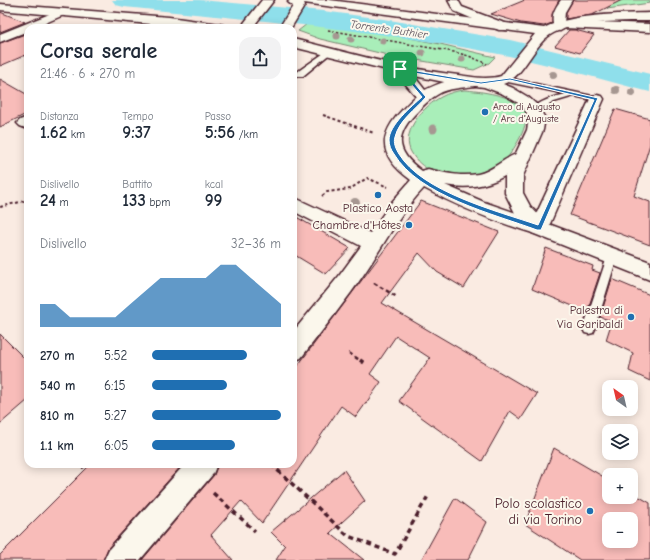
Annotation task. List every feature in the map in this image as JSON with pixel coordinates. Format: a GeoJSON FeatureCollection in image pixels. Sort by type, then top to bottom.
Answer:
{"type":"FeatureCollection","features":[{"type":"Feature","properties":{"kind":"street"},"geometry":{"type":"LineString","coordinates":[[252,24],[268,0],[282,3],[300,2],[545,32],[565,26],[600,20],[650,18]]}},
{"type":"Feature","properties":{"kind":"street"},"geometry":{"type":"LineString","coordinates":[[567,0],[559,12],[557,21],[565,26],[650,28]]}},
{"type":"Feature","properties":{"kind":"street"},"geometry":{"type":"LineString","coordinates":[[438,19],[453,1],[458,9],[503,27]]}},
{"type":"Feature","properties":{"kind":"street"},"geometry":{"type":"LineString","coordinates":[[287,24],[300,2]]}},
{"type":"Feature","properties":{"kind":"street"},"geometry":{"type":"LineString","coordinates":[[0,6],[190,24]]}},
{"type":"Feature","properties":{"kind":"street"},"geometry":{"type":"LineString","coordinates":[[33,24],[62,12]]}},
{"type":"Feature","properties":{"kind":"street"},"geometry":{"type":"LineString","coordinates":[[0,38],[24,28]]}},
{"type":"Feature","properties":{"kind":"street"},"geometry":{"type":"LineString","coordinates":[[545,32],[535,42],[509,76],[499,81],[449,86],[424,97],[405,115],[394,131],[392,139],[393,147],[402,162],[421,180],[470,204],[539,228],[650,271]]}},
{"type":"Feature","properties":{"kind":"street"},"geometry":{"type":"LineString","coordinates":[[297,44],[400,69],[480,82],[523,100],[534,111],[537,118],[537,123],[514,176],[514,193],[523,210],[539,228]]}},
{"type":"Feature","properties":{"kind":"street"},"geometry":{"type":"LineString","coordinates":[[400,69],[406,72],[407,77],[424,97]]}},
{"type":"Feature","properties":{"kind":"street"},"geometry":{"type":"LineString","coordinates":[[539,228],[597,99]]}},
{"type":"Feature","properties":{"kind":"street"},"geometry":{"type":"LineString","coordinates":[[297,345],[354,272],[407,196],[421,180],[428,175],[458,182],[489,179],[508,169],[522,157]]}},
{"type":"Feature","properties":{"kind":"street"},"geometry":{"type":"LineString","coordinates":[[297,205],[373,243]]}},
{"type":"Feature","properties":{"kind":"street"},"geometry":{"type":"LineString","coordinates":[[120,560],[199,470]]}},
{"type":"Feature","properties":{"kind":"lane"},"geometry":{"type":"LineString","coordinates":[[300,74],[328,52]]}},
{"type":"Feature","properties":{"kind":"lane"},"geometry":{"type":"LineString","coordinates":[[509,76],[597,99]]}},
{"type":"Feature","properties":{"kind":"lane"},"geometry":{"type":"LineString","coordinates":[[534,111],[544,103],[558,97],[579,95]]}},
{"type":"Feature","properties":{"kind":"lane"},"geometry":{"type":"LineString","coordinates":[[589,328],[612,256]]}},
{"type":"Feature","properties":{"kind":"path"},"geometry":{"type":"LineString","coordinates":[[328,30],[450,51],[469,56],[487,65]]}},
{"type":"Feature","properties":{"kind":"path"},"geometry":{"type":"LineString","coordinates":[[323,115],[392,139]]}},
{"type":"Feature","properties":{"kind":"path"},"geometry":{"type":"LineString","coordinates":[[321,197],[327,192],[350,189],[367,178],[407,196]]}},
{"type":"Feature","properties":{"kind":"path"},"geometry":{"type":"LineString","coordinates":[[0,207],[24,201]]}},
{"type":"Feature","properties":{"kind":"path"},"geometry":{"type":"LineString","coordinates":[[354,272],[397,297]]}},
{"type":"Feature","properties":{"kind":"path"},"geometry":{"type":"LineString","coordinates":[[349,353],[366,365]]}},
{"type":"Feature","properties":{"kind":"path"},"geometry":{"type":"LineString","coordinates":[[275,468],[348,536],[395,554],[428,496]]}},
{"type":"Feature","properties":{"kind":"path"},"geometry":{"type":"LineString","coordinates":[[199,470],[255,532]]}},
{"type":"Feature","properties":{"kind":"green space"},"geometry":{"type":"Polygon","coordinates":[[[612,0],[650,0],[650,3],[607,9],[614,1],[612,0]]]}},
{"type":"Feature","properties":{"kind":"green space"},"geometry":{"type":"Polygon","coordinates":[[[307,24],[389,34],[495,57],[489,63],[474,70],[388,55],[320,39],[298,31],[307,24]]]}},
{"type":"Feature","properties":{"kind":"green space"},"geometry":{"type":"Polygon","coordinates":[[[464,90],[478,91],[513,100],[524,109],[526,122],[524,129],[516,145],[503,163],[482,174],[455,176],[428,169],[413,156],[410,150],[408,142],[412,127],[416,119],[434,101],[449,93],[464,90]]]}},
{"type":"Feature","properties":{"kind":"building"},"geometry":{"type":"Polygon","coordinates":[[[525,0],[559,0],[552,14],[552,23],[544,26],[521,23],[491,14],[525,0]]]}},
{"type":"Feature","properties":{"kind":"building"},"geometry":{"type":"Polygon","coordinates":[[[573,0],[622,0],[592,15],[566,19],[566,12],[573,0]]]}},
{"type":"Feature","properties":{"kind":"building"},"geometry":{"type":"Polygon","coordinates":[[[0,12],[25,22],[0,32],[0,12]]]}},
{"type":"Feature","properties":{"kind":"building"},"geometry":{"type":"Polygon","coordinates":[[[569,30],[594,35],[580,53],[555,46],[569,30]]]}},
{"type":"Feature","properties":{"kind":"building"},"geometry":{"type":"Polygon","coordinates":[[[24,34],[24,56],[0,66],[0,43],[24,34]]]}},
{"type":"Feature","properties":{"kind":"building"},"geometry":{"type":"Polygon","coordinates":[[[0,79],[24,93],[24,115],[0,127],[0,79]]]}},
{"type":"Feature","properties":{"kind":"building"},"geometry":{"type":"Polygon","coordinates":[[[615,109],[650,119],[650,144],[634,196],[650,202],[650,245],[570,215],[615,109]]]}},
{"type":"Feature","properties":{"kind":"building"},"geometry":{"type":"Polygon","coordinates":[[[421,201],[499,232],[464,288],[437,272],[419,253],[382,303],[537,394],[521,419],[510,411],[482,461],[399,401],[430,358],[396,336],[370,374],[381,382],[356,417],[341,406],[262,523],[241,501],[211,535],[233,560],[142,560],[214,475],[217,468],[297,468],[297,367],[421,201]]]}},
{"type":"Feature","properties":{"kind":"building"},"geometry":{"type":"Polygon","coordinates":[[[297,217],[350,248],[326,274],[297,256],[297,217]]]}},
{"type":"Feature","properties":{"kind":"building"},"geometry":{"type":"Polygon","coordinates":[[[546,248],[593,266],[592,270],[600,273],[587,312],[532,289],[546,248]]]}},
{"type":"Feature","properties":{"kind":"building","name":"Palestra di Via Garibaldi"},"geometry":{"type":"Polygon","coordinates":[[[612,279],[650,295],[650,381],[629,371],[633,353],[606,340],[612,321],[600,317],[612,279]]]}},
{"type":"Feature","properties":{"kind":"building"},"geometry":{"type":"Polygon","coordinates":[[[0,334],[24,358],[24,403],[0,424],[0,334]]]}},
{"type":"Feature","properties":{"kind":"building","name":"Polo scolastico di via Torino"},"geometry":{"type":"Polygon","coordinates":[[[554,448],[602,476],[602,504],[638,504],[638,496],[650,503],[650,560],[580,560],[525,524],[554,448]]]}},
{"type":"Feature","properties":{"kind":"building"},"geometry":{"type":"Polygon","coordinates":[[[87,468],[179,468],[108,548],[103,560],[0,560],[0,555],[87,468]]]}},
{"type":"Feature","properties":{"kind":"building"},"geometry":{"type":"Polygon","coordinates":[[[344,470],[365,501],[330,533],[364,560],[276,560],[285,546],[271,532],[344,470]]]}},
{"type":"Feature","properties":{"kind":"building"},"geometry":{"type":"Polygon","coordinates":[[[455,498],[487,522],[468,560],[421,560],[455,498]]]}},
{"type":"Feature","properties":{"kind":"waterway","name":"Torrente Buthier"},"geometry":{"type":"LineString","coordinates":[[124,0],[323,19],[383,27],[510,48],[650,83]]}},
{"type":"Feature","properties":{"kind":"place","name":"Arco di Augusto / Arc d'Auguste"},"geometry":{"type":"Point","coordinates":[485,112]}},
{"type":"Feature","properties":{"kind":"place","name":"Plastico Aosta"},"geometry":{"type":"Point","coordinates":[378,195]}},
{"type":"Feature","properties":{"kind":"place","name":"Chambre d'Hôtes"},"geometry":{"type":"Point","coordinates":[409,225]}},
{"type":"Feature","properties":{"kind":"place","name":"Palestra di Via Garibaldi"},"geometry":{"type":"Point","coordinates":[631,317]}},
{"type":"Feature","properties":{"kind":"place","name":"Polo scolastico di via Torino"},"geometry":{"type":"Point","coordinates":[590,511]}},
{"type":"Feature","properties":{"kind":"route"},"geometry":{"type":"LineString","coordinates":[[400,69],[444,78],[481,83],[510,79],[597,99],[539,228],[470,204],[440,191],[421,180],[402,162],[393,147],[392,139],[394,131],[405,115],[424,97],[407,77],[406,72],[400,69]]}}]}
